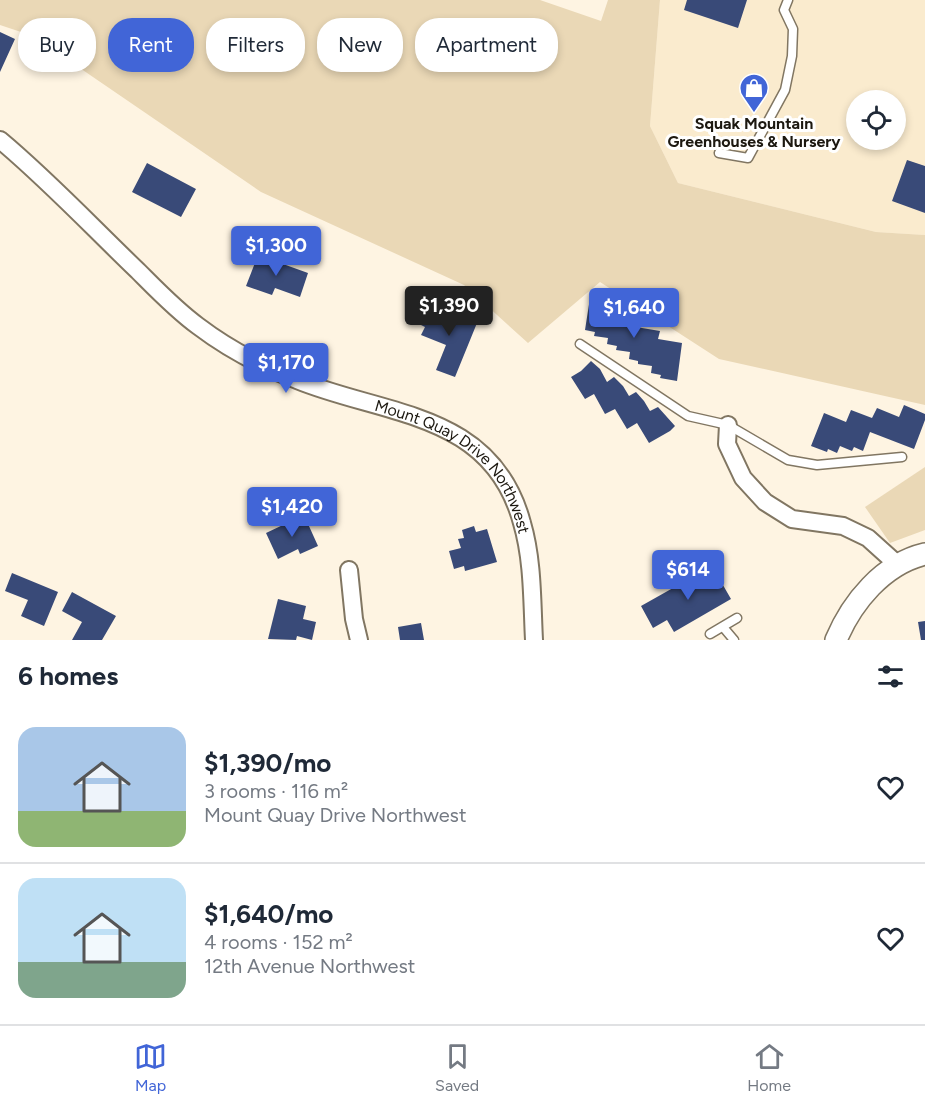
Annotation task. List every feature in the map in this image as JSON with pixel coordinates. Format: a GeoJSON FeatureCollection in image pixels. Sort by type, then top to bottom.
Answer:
{"type":"FeatureCollection","features":[{"type":"Feature","properties":{"kind":"street","name":"Mount Quay Drive Northwest"},"geometry":{"type":"LineString","coordinates":[[0,140],[161,294],[198,326],[231,348],[298,381],[429,420],[450,430],[482,455],[506,484],[523,523],[534,640]]}},
{"type":"Feature","properties":{"kind":"street"},"geometry":{"type":"LineString","coordinates":[[728,425],[726,444],[743,478],[765,502],[792,519],[843,526],[868,538],[898,565]]}},
{"type":"Feature","properties":{"kind":"street"},"geometry":{"type":"LineString","coordinates":[[836,640],[853,606],[860,598],[898,565],[925,554]]}},
{"type":"Feature","properties":{"kind":"street"},"geometry":{"type":"LineString","coordinates":[[349,570],[354,619],[359,640]]}},
{"type":"Feature","properties":{"kind":"lane"},"geometry":{"type":"LineString","coordinates":[[719,153],[748,158],[784,90],[792,56],[793,29],[784,10],[788,0]]}},
{"type":"Feature","properties":{"kind":"lane"},"geometry":{"type":"LineString","coordinates":[[580,344],[688,416],[728,425],[788,460],[817,465],[902,457]]}},
{"type":"Feature","properties":{"kind":"lane"},"geometry":{"type":"LineString","coordinates":[[710,634],[737,618]]}},
{"type":"Feature","properties":{"kind":"lane"},"geometry":{"type":"LineString","coordinates":[[723,627],[734,640]]}},
{"type":"Feature","properties":{"kind":"shaded area"},"geometry":{"type":"Polygon","coordinates":[[[0,0],[540,0],[601,21],[608,0],[660,0],[650,126],[678,183],[876,232],[925,235],[925,405],[719,359],[600,282],[528,343],[464,285],[261,192],[86,72],[96,72],[96,18],[18,18],[18,31],[0,25],[0,0]]]}},
{"type":"Feature","properties":{"kind":"shaded area","name":"Squak Mountain Greenhouses & Nursery"},"geometry":{"type":"Polygon","coordinates":[[[660,0],[925,0],[925,235],[876,232],[678,183],[650,126],[660,0]]]}},
{"type":"Feature","properties":{"kind":"shaded area"},"geometry":{"type":"Polygon","coordinates":[[[925,467],[925,530],[890,543],[865,507],[925,467]]]}},
{"type":"Feature","properties":{"kind":"building"},"geometry":{"type":"Polygon","coordinates":[[[687,0],[747,0],[738,28],[684,10],[687,0]]]}},
{"type":"Feature","properties":{"kind":"building"},"geometry":{"type":"Polygon","coordinates":[[[0,32],[15,39],[0,72],[0,32]]]}},
{"type":"Feature","properties":{"kind":"building"},"geometry":{"type":"Polygon","coordinates":[[[907,160],[925,166],[925,213],[892,201],[907,160]]]}},
{"type":"Feature","properties":{"kind":"building"},"geometry":{"type":"Polygon","coordinates":[[[147,163],[196,189],[181,217],[132,192],[147,163]]]}},
{"type":"Feature","properties":{"kind":"building"},"geometry":{"type":"Polygon","coordinates":[[[258,255],[308,273],[300,297],[275,288],[272,295],[246,286],[258,255]]]}},
{"type":"Feature","properties":{"kind":"building"},"geometry":{"type":"Polygon","coordinates":[[[590,298],[615,302],[614,311],[638,315],[636,327],[660,331],[658,339],[682,343],[677,381],[660,378],[661,375],[651,373],[652,366],[638,364],[638,361],[629,359],[630,352],[616,350],[617,346],[607,344],[608,338],[594,336],[595,332],[585,330],[590,298]]]}},
{"type":"Feature","properties":{"kind":"building"},"geometry":{"type":"Polygon","coordinates":[[[430,304],[477,323],[455,377],[436,370],[446,345],[421,335],[425,327],[421,325],[430,304]]]}},
{"type":"Feature","properties":{"kind":"building"},"geometry":{"type":"Polygon","coordinates":[[[591,361],[600,369],[607,382],[614,377],[629,396],[636,392],[650,411],[658,407],[675,426],[649,443],[637,423],[627,429],[615,409],[605,414],[594,394],[585,399],[571,377],[591,361]]]}},
{"type":"Feature","properties":{"kind":"building"},"geometry":{"type":"Polygon","coordinates":[[[904,405],[925,414],[914,449],[870,432],[863,451],[854,447],[852,451],[840,446],[837,453],[811,446],[824,413],[846,422],[851,410],[872,418],[877,408],[899,417],[904,405]]]}},
{"type":"Feature","properties":{"kind":"building"},"geometry":{"type":"Polygon","coordinates":[[[304,515],[318,546],[300,554],[298,549],[278,559],[266,533],[304,515]]]}},
{"type":"Feature","properties":{"kind":"building"},"geometry":{"type":"Polygon","coordinates":[[[474,526],[476,532],[487,529],[497,562],[465,571],[464,566],[454,569],[449,551],[461,548],[458,539],[464,538],[462,530],[474,526]]]}},
{"type":"Feature","properties":{"kind":"building"},"geometry":{"type":"Polygon","coordinates":[[[712,566],[731,599],[674,632],[667,620],[653,628],[641,606],[712,566]]]}},
{"type":"Feature","properties":{"kind":"building"},"geometry":{"type":"Polygon","coordinates":[[[12,573],[58,592],[44,626],[21,616],[28,600],[5,591],[12,573]]]}},
{"type":"Feature","properties":{"kind":"building"},"geometry":{"type":"Polygon","coordinates":[[[72,592],[116,616],[102,640],[72,640],[82,622],[62,611],[72,592]]]}},
{"type":"Feature","properties":{"kind":"building"},"geometry":{"type":"Polygon","coordinates":[[[278,599],[306,606],[303,619],[316,622],[312,640],[297,636],[296,640],[268,639],[278,599]]]}},
{"type":"Feature","properties":{"kind":"building"},"geometry":{"type":"Polygon","coordinates":[[[925,621],[925,640],[921,640],[918,622],[925,621]]]}},
{"type":"Feature","properties":{"kind":"building"},"geometry":{"type":"Polygon","coordinates":[[[421,623],[424,640],[400,640],[398,627],[421,623]]]}},
{"type":"Feature","properties":{"kind":"place","name":"Squak Mountain Greenhouses & Nursery"},"geometry":{"type":"Point","coordinates":[754,114]}}]}
